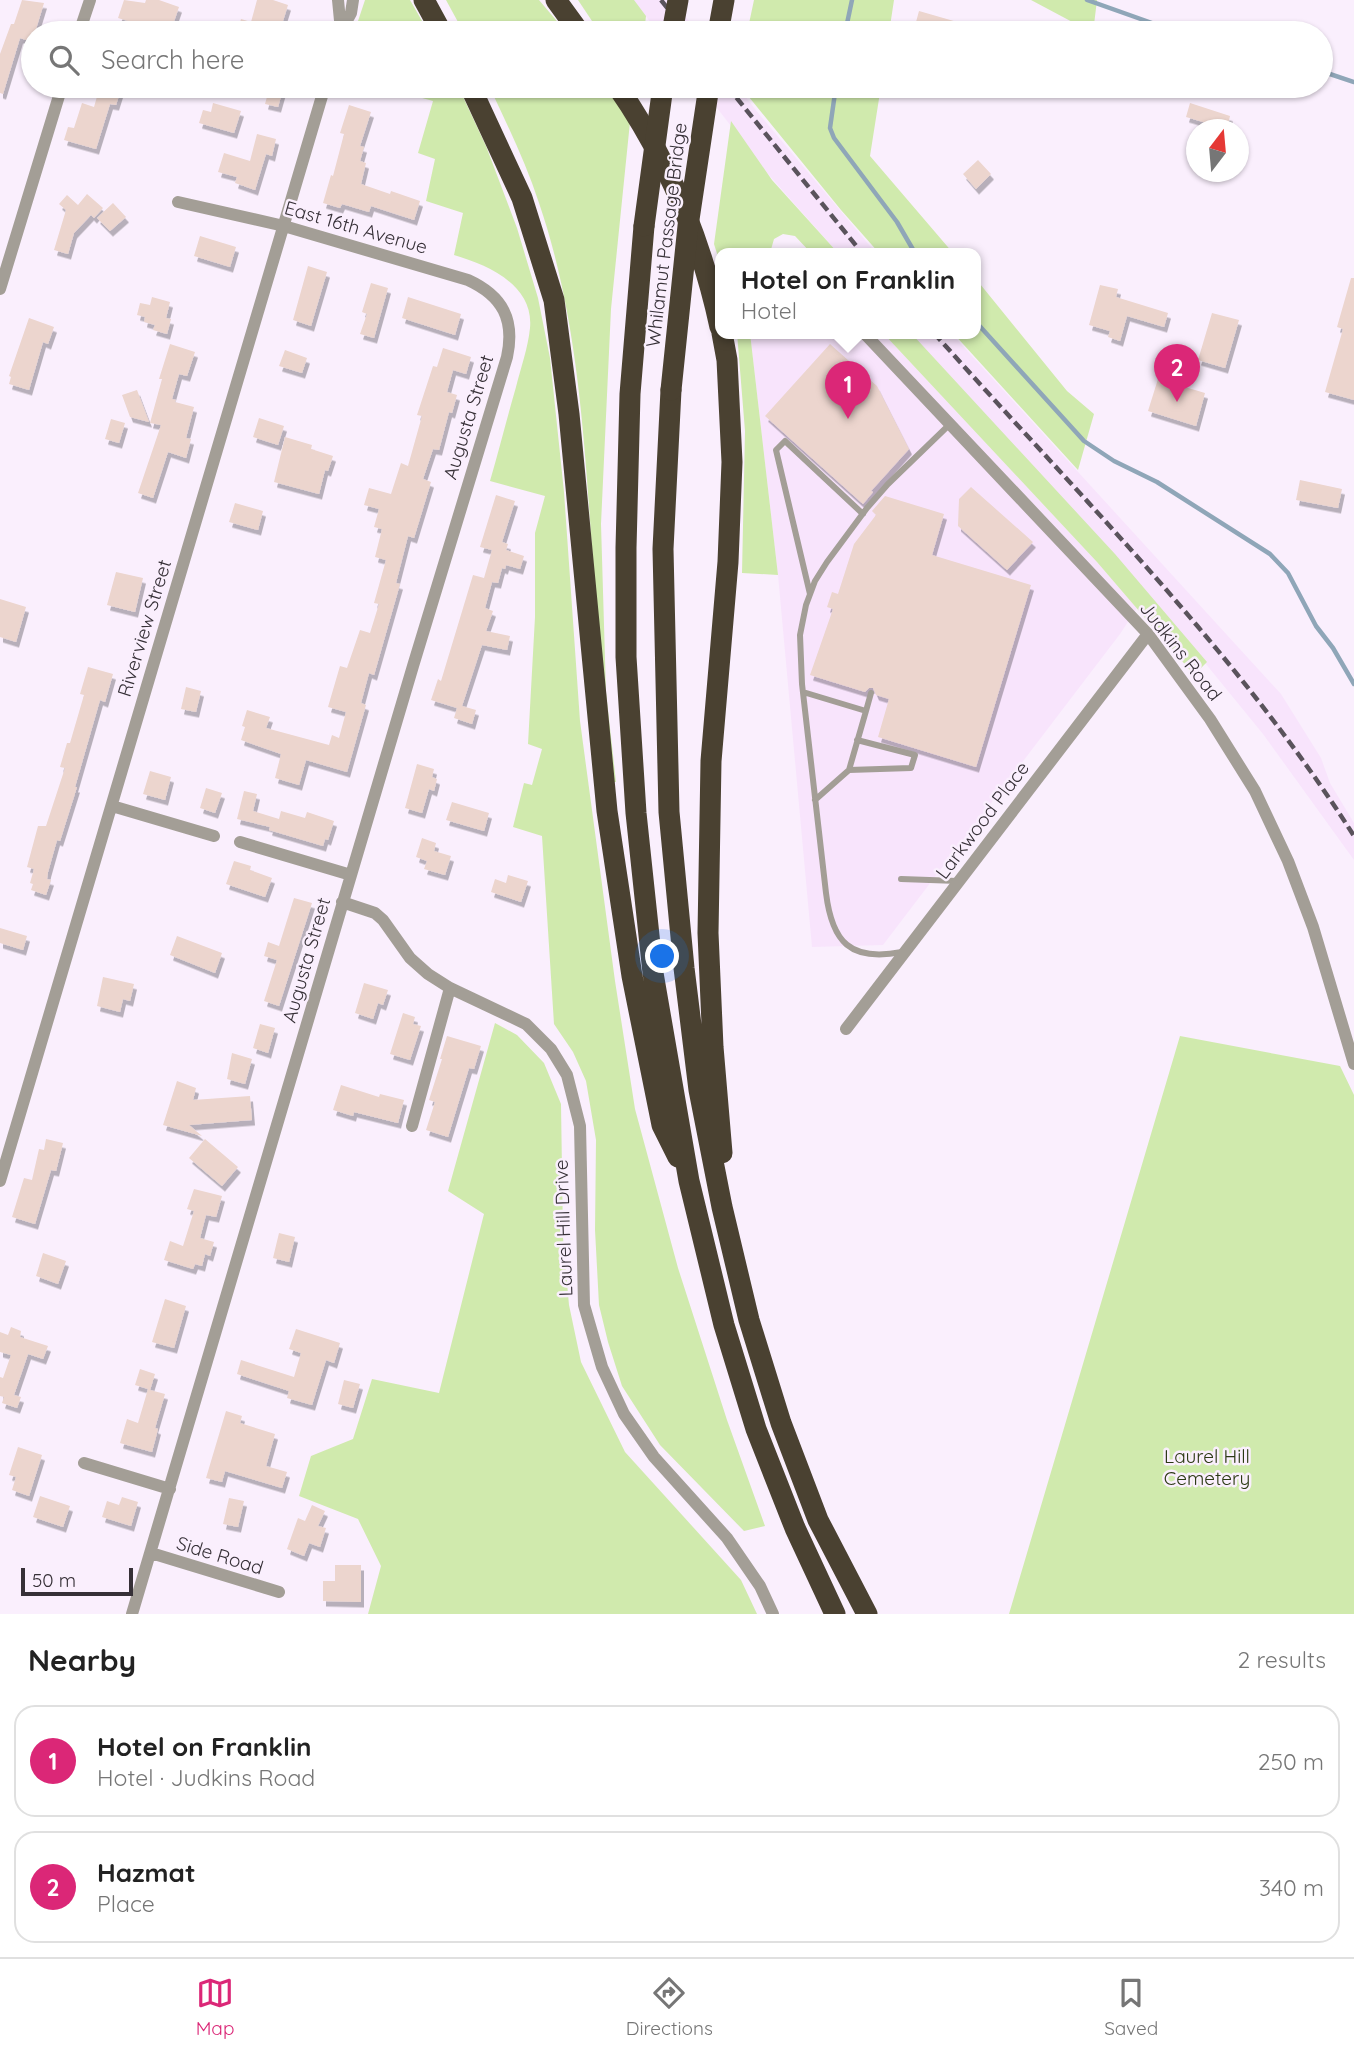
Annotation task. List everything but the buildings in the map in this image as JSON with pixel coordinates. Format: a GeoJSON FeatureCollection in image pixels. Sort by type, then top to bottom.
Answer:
{"type":"FeatureCollection","features":[{"type":"Feature","properties":{"kind":"highway"},"geometry":{"type":"LineString","coordinates":[[424,0],[435,21]]}},
{"type":"Feature","properties":{"kind":"highway"},"geometry":{"type":"LineString","coordinates":[[556,0],[571,21]]}},
{"type":"Feature","properties":{"kind":"highway"},"geometry":{"type":"LineString","coordinates":[[674,21],[678,0]]}},
{"type":"Feature","properties":{"kind":"highway"},"geometry":{"type":"LineString","coordinates":[[720,21],[724,0]]}},
{"type":"Feature","properties":{"kind":"highway"},"geometry":{"type":"LineString","coordinates":[[476,98],[522,198],[554,300],[569,414],[611,839],[632,976],[662,1125],[689,1181],[724,1325],[756,1429],[795,1528],[835,1614]]}},
{"type":"Feature","properties":{"kind":"highway"},"geometry":{"type":"LineString","coordinates":[[624,98],[665,163],[686,211],[715,307]]}},
{"type":"Feature","properties":{"kind":"highway","name":"Whilamut Passage Bridge"},"geometry":{"type":"LineString","coordinates":[[661,98],[644,226],[630,394],[626,657],[636,813],[653,973],[689,1181]]}},
{"type":"Feature","properties":{"kind":"highway","name":"Whilamut Passage Bridge"},"geometry":{"type":"LineString","coordinates":[[707,98],[685,251],[671,390],[663,549],[669,811],[699,1090],[722,1207]]}},
{"type":"Feature","properties":{"kind":"highway"},"geometry":{"type":"LineString","coordinates":[[723,339],[727,360],[732,462],[728,562],[712,761],[708,933],[713,1047],[722,1138],[722,1207],[749,1320],[781,1423],[818,1520],[867,1614]]}},
{"type":"Feature","properties":{"kind":"street"},"geometry":{"type":"LineString","coordinates":[[83,21],[90,0]]}},
{"type":"Feature","properties":{"kind":"street"},"geometry":{"type":"LineString","coordinates":[[338,0],[340,21]]}},
{"type":"Feature","properties":{"kind":"street"},"geometry":{"type":"LineString","coordinates":[[347,21],[353,0]]}},
{"type":"Feature","properties":{"kind":"street"},"geometry":{"type":"LineString","coordinates":[[0,289],[58,98]]}},
{"type":"Feature","properties":{"kind":"street","name":"Riverview Street"},"geometry":{"type":"LineString","coordinates":[[0,1181],[321,98]]}},
{"type":"Feature","properties":{"kind":"street","name":"East 16th Avenue"},"geometry":{"type":"LineString","coordinates":[[178,202],[284,226],[468,280],[492,294],[507,317]]}},
{"type":"Feature","properties":{"kind":"street","name":"Augusta Street"},"geometry":{"type":"LineString","coordinates":[[132,1614],[342,902],[507,357],[511,335],[507,317]]}},
{"type":"Feature","properties":{"kind":"street","name":"Judkins Road"},"geometry":{"type":"LineString","coordinates":[[870,339],[1148,634],[1210,719],[1259,800],[1288,861],[1313,927],[1354,1064]]}},
{"type":"Feature","properties":{"kind":"street","name":"Larkwood Place"},"geometry":{"type":"LineString","coordinates":[[846,1030],[1148,634]]}},
{"type":"Feature","properties":{"kind":"street"},"geometry":{"type":"LineString","coordinates":[[112,806],[214,836]]}},
{"type":"Feature","properties":{"kind":"street"},"geometry":{"type":"LineString","coordinates":[[240,842],[351,875]]}},
{"type":"Feature","properties":{"kind":"street","name":"Laurel Hill Drive"},"geometry":{"type":"LineString","coordinates":[[342,902],[375,913],[410,958],[428,974],[450,988],[526,1024],[551,1049],[567,1075],[580,1126],[584,1305],[602,1367],[624,1414],[654,1457],[727,1538],[760,1586],[773,1614]]}},
{"type":"Feature","properties":{"kind":"street"},"geometry":{"type":"LineString","coordinates":[[412,1126],[450,988]]}},
{"type":"Feature","properties":{"kind":"street"},"geometry":{"type":"LineString","coordinates":[[84,1463],[170,1489]]}},
{"type":"Feature","properties":{"kind":"street","name":"Side Road"},"geometry":{"type":"LineString","coordinates":[[150,1553],[279,1592]]}},
{"type":"Feature","properties":{"kind":"lane"},"geometry":{"type":"LineString","coordinates":[[906,951],[868,953],[846,944],[837,935],[828,912],[803,692],[800,635],[810,594],[827,562],[888,484],[950,424]]}},
{"type":"Feature","properties":{"kind":"lane"},"geometry":{"type":"LineString","coordinates":[[810,594],[776,450],[785,441],[863,514]]}},
{"type":"Feature","properties":{"kind":"lane"},"geometry":{"type":"LineString","coordinates":[[803,692],[866,710]]}},
{"type":"Feature","properties":{"kind":"lane"},"geometry":{"type":"LineString","coordinates":[[815,800],[849,770],[870,693]]}},
{"type":"Feature","properties":{"kind":"lane"},"geometry":{"type":"LineString","coordinates":[[849,770],[911,768],[915,755],[857,740]]}},
{"type":"Feature","properties":{"kind":"lane"},"geometry":{"type":"LineString","coordinates":[[901,879],[960,881]]}},
{"type":"Feature","properties":{"kind":"shaded area"},"geometry":{"type":"Polygon","coordinates":[[[633,0],[673,0],[689,21],[650,21],[633,0]]]}},
{"type":"Feature","properties":{"kind":"shaded area"},"geometry":{"type":"Polygon","coordinates":[[[709,98],[746,98],[872,248],[834,248],[768,174],[709,98]]]}},
{"type":"Feature","properties":{"kind":"shaded area"},"geometry":{"type":"Polygon","coordinates":[[[751,339],[889,339],[1137,608],[883,945],[812,947],[778,575],[751,339]]]}},
{"type":"Feature","properties":{"kind":"shaded area"},"geometry":{"type":"Polygon","coordinates":[[[915,339],[956,339],[1281,694],[1321,758],[1330,783],[1354,823],[1354,860],[1263,734],[1192,647],[915,339]]]}},
{"type":"Feature","properties":{"kind":"green space"},"geometry":{"type":"Polygon","coordinates":[[[365,0],[410,0],[422,21],[358,21],[365,0]]]}},
{"type":"Feature","properties":{"kind":"green space"},"geometry":{"type":"Polygon","coordinates":[[[446,0],[539,0],[557,21],[457,21],[446,0]]]}},
{"type":"Feature","properties":{"kind":"green space"},"geometry":{"type":"Polygon","coordinates":[[[578,0],[634,0],[646,16],[645,21],[592,21],[578,0]]]}},
{"type":"Feature","properties":{"kind":"green space"},"geometry":{"type":"Polygon","coordinates":[[[754,0],[894,0],[891,21],[750,21],[754,0]]]}},
{"type":"Feature","properties":{"kind":"green space"},"geometry":{"type":"Polygon","coordinates":[[[1031,0],[1097,0],[1094,21],[1070,21],[1031,0]]]}},
{"type":"Feature","properties":{"kind":"green space"},"geometry":{"type":"Polygon","coordinates":[[[422,98],[464,98],[486,146],[517,228],[538,298],[550,358],[564,492],[580,721],[635,1109],[678,1268],[727,1420],[765,1526],[744,1531],[660,1445],[622,1386],[599,1305],[595,1230],[596,1140],[586,1081],[573,1052],[554,1024],[542,836],[513,827],[524,783],[532,785],[542,749],[528,744],[535,617],[535,533],[545,496],[490,481],[526,350],[530,328],[529,313],[525,300],[506,279],[481,265],[454,255],[463,213],[426,201],[435,159],[418,153],[433,101],[422,98]]]}},
{"type":"Feature","properties":{"kind":"green space"},"geometry":{"type":"Polygon","coordinates":[[[494,98],[615,98],[630,122],[611,309],[601,524],[606,692],[616,782],[599,637],[577,374],[552,245],[522,158],[494,98]]]}},
{"type":"Feature","properties":{"kind":"green space"},"geometry":{"type":"Polygon","coordinates":[[[750,98],[879,98],[870,156],[949,248],[875,248],[750,98]]]}},
{"type":"Feature","properties":{"kind":"green space"},"geometry":{"type":"Polygon","coordinates":[[[731,121],[772,180],[833,248],[806,248],[795,236],[783,234],[774,239],[771,248],[715,248],[731,121]]]}},
{"type":"Feature","properties":{"kind":"green space"},"geometry":{"type":"Polygon","coordinates":[[[981,285],[1067,391],[1094,414],[1078,470],[958,339],[981,339],[981,285]]]}},
{"type":"Feature","properties":{"kind":"green space"},"geometry":{"type":"Polygon","coordinates":[[[737,339],[751,339],[778,575],[742,573],[745,431],[737,339]]]}},
{"type":"Feature","properties":{"kind":"green space"},"geometry":{"type":"Polygon","coordinates":[[[889,339],[917,339],[1115,554],[1207,662],[1194,675],[1097,562],[889,339]]]}},
{"type":"Feature","properties":{"kind":"green space"},"geometry":{"type":"Polygon","coordinates":[[[495,1023],[517,1035],[544,1063],[561,1104],[563,1238],[569,1305],[581,1362],[625,1452],[741,1580],[757,1614],[368,1614],[381,1566],[358,1519],[299,1496],[311,1456],[353,1439],[372,1379],[439,1393],[484,1214],[448,1191],[495,1023]]]}},
{"type":"Feature","properties":{"kind":"green space","name":"Laurel Hill Cemetery"},"geometry":{"type":"Polygon","coordinates":[[[1180,1036],[1340,1066],[1354,1095],[1354,1614],[1009,1614],[1180,1036]]]}},
{"type":"Feature","properties":{"kind":"waterway"},"geometry":{"type":"LineString","coordinates":[[848,21],[852,0]]}},
{"type":"Feature","properties":{"kind":"waterway"},"geometry":{"type":"LineString","coordinates":[[1087,0],[1146,21]]}},
{"type":"Feature","properties":{"kind":"waterway"},"geometry":{"type":"LineString","coordinates":[[1333,75],[1354,82]]}},
{"type":"Feature","properties":{"kind":"waterway"},"geometry":{"type":"LineString","coordinates":[[834,98],[830,128],[834,138],[897,222],[912,248]]}},
{"type":"Feature","properties":{"kind":"waterway"},"geometry":{"type":"LineString","coordinates":[[981,328],[1084,441],[1114,461],[1157,482],[1270,554],[1288,573],[1316,626],[1333,648],[1354,684]]}},
{"type":"Feature","properties":{"kind":"railway"},"geometry":{"type":"LineString","coordinates":[[661,0],[678,21]]}},
{"type":"Feature","properties":{"kind":"railway"},"geometry":{"type":"LineString","coordinates":[[737,98],[858,248]]}},
{"type":"Feature","properties":{"kind":"railway"},"geometry":{"type":"LineString","coordinates":[[939,339],[1207,638],[1259,702],[1354,836]]}},
{"type":"Feature","properties":{"kind":"place","name":"Hazmat"},"geometry":{"type":"Point","coordinates":[1177,402]}},
{"type":"Feature","properties":{"kind":"place","name":"Hotel on Franklin"},"geometry":{"type":"Point","coordinates":[848,419]}}]}
